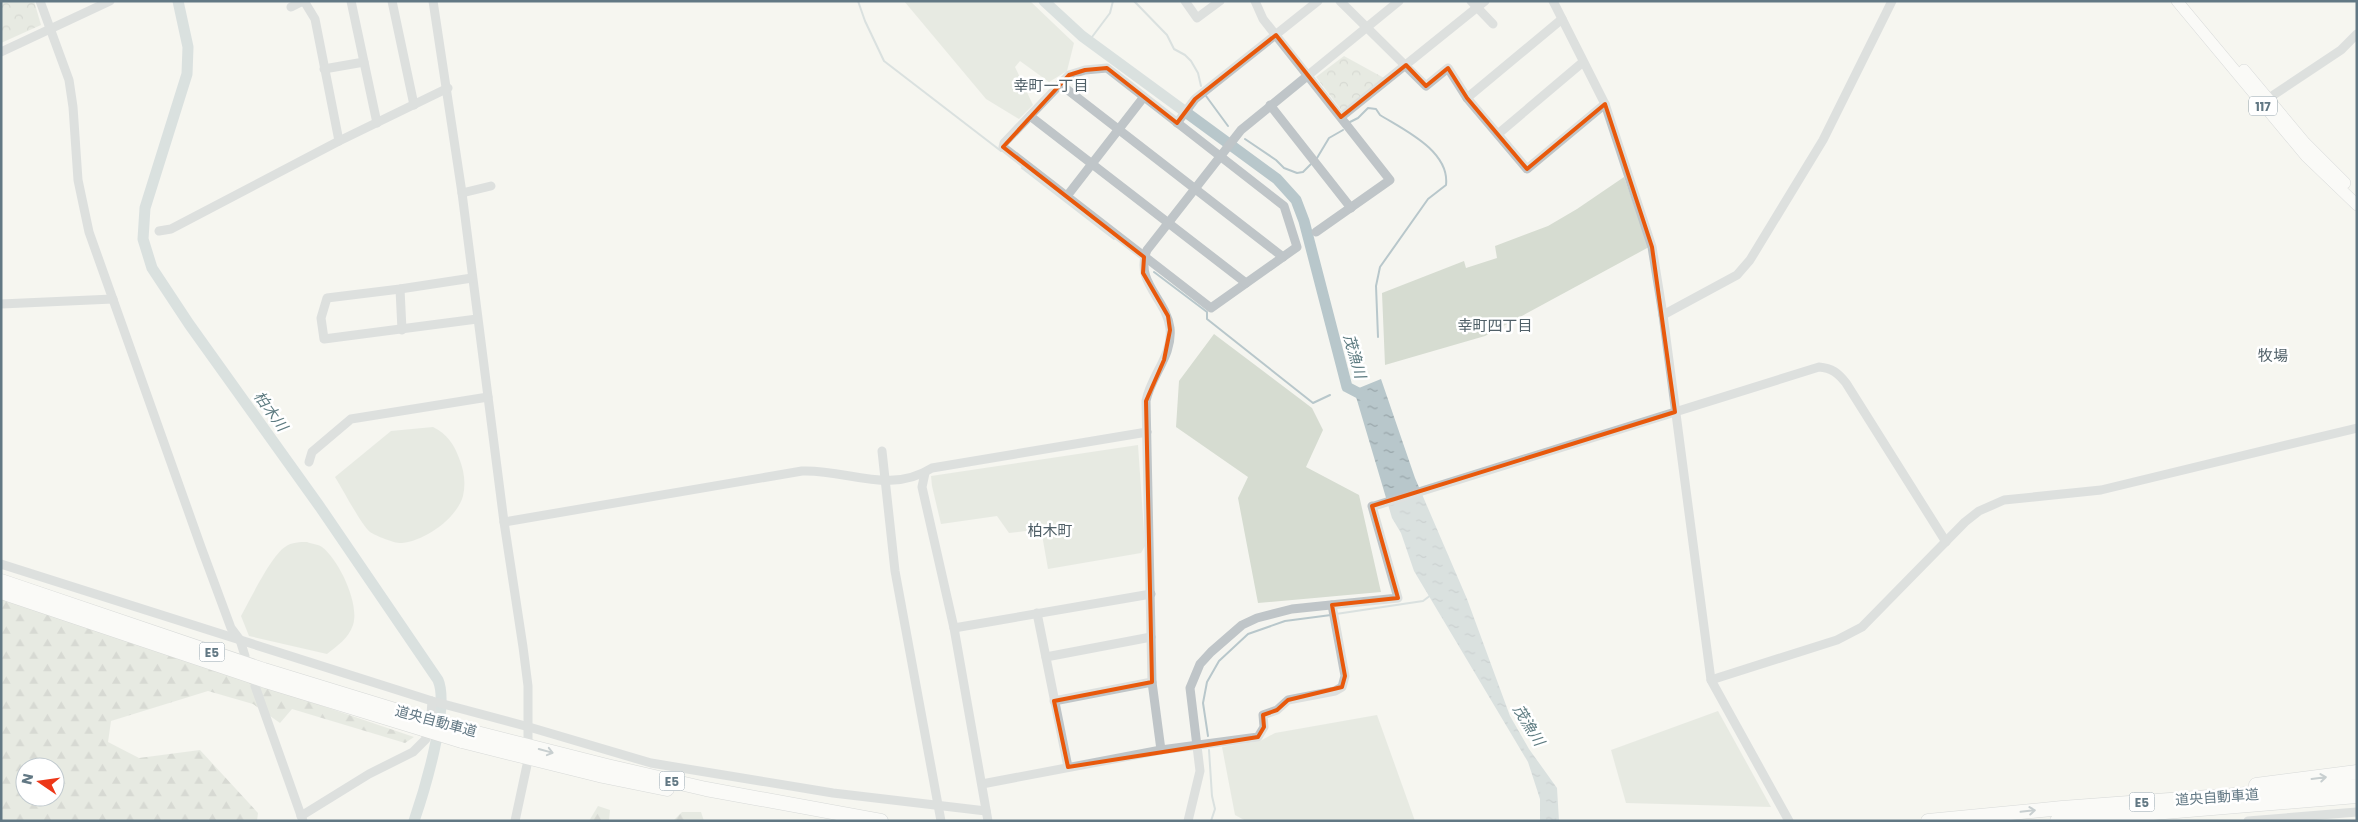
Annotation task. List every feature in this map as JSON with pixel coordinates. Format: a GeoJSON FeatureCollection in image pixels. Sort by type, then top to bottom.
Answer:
{"type":"FeatureCollection","features":[{"type":"Feature","properties":{"kind":"highway","name":"道央自動車道"},"geometry":{"type":"LineString","coordinates":[[1,581],[426,726]]}},
{"type":"Feature","properties":{"kind":"highway","name":"道央自動車道"},"geometry":{"type":"LineString","coordinates":[[1,592],[266,681],[426,726],[706,789],[881,821]]}},
{"type":"Feature","properties":{"kind":"highway","name":"道央自動車道"},"geometry":{"type":"LineString","coordinates":[[463,735],[603,776],[835,821]]}},
{"type":"Feature","properties":{"kind":"highway"},"geometry":{"type":"LineString","coordinates":[[2060,814],[2357,772]]}},
{"type":"Feature","properties":{"kind":"highway","name":"道央自動車道"},"geometry":{"type":"LineString","coordinates":[[2060,814],[2357,786]]}},
{"type":"Feature","properties":{"kind":"highway","name":"道央自動車道"},"geometry":{"type":"LineString","coordinates":[[1928,821],[2199,809],[2357,796]]}},
{"type":"Feature","properties":{"kind":"highway"},"geometry":{"type":"LineString","coordinates":[[2199,809],[2357,802]]}},
{"type":"Feature","properties":{"kind":"main road","name":"117"},"geometry":{"type":"LineString","coordinates":[[2177,1],[2264,101],[2357,194]]}},
{"type":"Feature","properties":{"kind":"main road","name":"117"},"geometry":{"type":"LineString","coordinates":[[2187,1],[2306,156],[2357,205]]}},
{"type":"Feature","properties":{"kind":"street"},"geometry":{"type":"LineString","coordinates":[[40,1],[69,80],[72,94],[78,180],[82,208],[201,546],[231,628],[240,640],[245,656]]}},
{"type":"Feature","properties":{"kind":"street"},"geometry":{"type":"LineString","coordinates":[[1,52],[110,1]]}},
{"type":"Feature","properties":{"kind":"street"},"geometry":{"type":"LineString","coordinates":[[292,7],[304,1],[315,19],[339,141]]}},
{"type":"Feature","properties":{"kind":"street"},"geometry":{"type":"LineString","coordinates":[[351,1],[376,123]]}},
{"type":"Feature","properties":{"kind":"street"},"geometry":{"type":"LineString","coordinates":[[392,1],[414,105]]}},
{"type":"Feature","properties":{"kind":"street"},"geometry":{"type":"LineString","coordinates":[[433,1],[448,88],[504,522],[524,656],[529,727],[528,739]]}},
{"type":"Feature","properties":{"kind":"street"},"geometry":{"type":"LineString","coordinates":[[1185,1],[1197,18],[1220,1]]}},
{"type":"Feature","properties":{"kind":"street"},"geometry":{"type":"LineString","coordinates":[[1254,1],[1276,35],[1390,180],[1316,232]]}},
{"type":"Feature","properties":{"kind":"street"},"geometry":{"type":"LineString","coordinates":[[1178,121],[1189,106],[1318,1]]}},
{"type":"Feature","properties":{"kind":"street"},"geometry":{"type":"LineString","coordinates":[[1340,1],[1426,86],[1448,68],[1467,98],[1526,169],[1604,104]]}},
{"type":"Feature","properties":{"kind":"street"},"geometry":{"type":"LineString","coordinates":[[1161,750],[1152,682],[1148,393],[1170,343],[1170,330],[1168,316],[1143,273],[1144,258],[1147,250],[1241,130],[1399,1]]}},
{"type":"Feature","properties":{"kind":"street"},"geometry":{"type":"LineString","coordinates":[[1341,118],[1406,65],[1474,4],[1485,1]]}},
{"type":"Feature","properties":{"kind":"street"},"geometry":{"type":"LineString","coordinates":[[1553,1],[1604,104],[1652,247],[1664,315],[1711,680],[1790,821]]}},
{"type":"Feature","properties":{"kind":"street"},"geometry":{"type":"LineString","coordinates":[[1664,315],[1737,275],[1750,260],[1823,140],[1892,1]]}},
{"type":"Feature","properties":{"kind":"street"},"geometry":{"type":"LineString","coordinates":[[1474,4],[1493,24]]}},
{"type":"Feature","properties":{"kind":"street"},"geometry":{"type":"LineString","coordinates":[[1467,98],[1562,19]]}},
{"type":"Feature","properties":{"kind":"street"},"geometry":{"type":"LineString","coordinates":[[2264,101],[2341,50],[2357,34]]}},
{"type":"Feature","properties":{"kind":"street"},"geometry":{"type":"LineString","coordinates":[[324,69],[364,62]]}},
{"type":"Feature","properties":{"kind":"street"},"geometry":{"type":"LineString","coordinates":[[1498,134],[1583,62]]}},
{"type":"Feature","properties":{"kind":"street"},"geometry":{"type":"LineString","coordinates":[[1107,68],[1143,98],[1178,121],[1284,206],[1297,247],[1209,308],[1003,147],[1004,143],[1069,75],[1085,70],[1107,68]]}},
{"type":"Feature","properties":{"kind":"street"},"geometry":{"type":"LineString","coordinates":[[1060,84],[1283,257]]}},
{"type":"Feature","properties":{"kind":"street"},"geometry":{"type":"LineString","coordinates":[[159,231],[171,229],[339,141],[448,88]]}},
{"type":"Feature","properties":{"kind":"street"},"geometry":{"type":"LineString","coordinates":[[1067,196],[1143,98]]}},
{"type":"Feature","properties":{"kind":"street"},"geometry":{"type":"LineString","coordinates":[[1270,105],[1351,208]]}},
{"type":"Feature","properties":{"kind":"street"},"geometry":{"type":"LineString","coordinates":[[1030,116],[1246,283]]}},
{"type":"Feature","properties":{"kind":"street"},"geometry":{"type":"LineString","coordinates":[[462,193],[491,186]]}},
{"type":"Feature","properties":{"kind":"street"},"geometry":{"type":"LineString","coordinates":[[472,278],[327,298],[321,318],[324,339],[478,319]]}},
{"type":"Feature","properties":{"kind":"street"},"geometry":{"type":"LineString","coordinates":[[400,289],[402,330]]}},
{"type":"Feature","properties":{"kind":"street"},"geometry":{"type":"LineString","coordinates":[[1,304],[114,299]]}},
{"type":"Feature","properties":{"kind":"street"},"geometry":{"type":"LineString","coordinates":[[1188,821],[1200,771],[1190,688],[1200,664],[1211,652],[1242,624],[1257,618],[1292,609],[1333,611],[1398,598],[1372,506],[1819,367],[1829,368],[1846,383],[1946,542]]}},
{"type":"Feature","properties":{"kind":"street"},"geometry":{"type":"LineString","coordinates":[[309,462],[312,452],[351,419],[488,397]]}},
{"type":"Feature","properties":{"kind":"street"},"geometry":{"type":"LineString","coordinates":[[1711,680],[1837,640],[1862,627],[1979,510],[2004,500],[2101,490],[2357,428]]}},
{"type":"Feature","properties":{"kind":"street"},"geometry":{"type":"LineString","coordinates":[[504,522],[802,471],[817,470],[848,477],[886,481],[911,478],[925,473],[932,468],[1148,432]]}},
{"type":"Feature","properties":{"kind":"street"},"geometry":{"type":"LineString","coordinates":[[882,451],[895,571],[941,821]]}},
{"type":"Feature","properties":{"kind":"street"},"geometry":{"type":"LineString","coordinates":[[1,564],[432,701],[652,763],[987,816],[954,628],[922,486],[925,473]]}},
{"type":"Feature","properties":{"kind":"street"},"geometry":{"type":"LineString","coordinates":[[954,628],[1150,594]]}},
{"type":"Feature","properties":{"kind":"street"},"geometry":{"type":"LineString","coordinates":[[982,784],[1161,750],[1258,737],[1264,727],[1263,715],[1277,710],[1288,700],[1336,691],[1342,687],[1345,676],[1333,611]]}},
{"type":"Feature","properties":{"kind":"street"},"geometry":{"type":"LineString","coordinates":[[1037,613],[1068,767]]}},
{"type":"Feature","properties":{"kind":"street"},"geometry":{"type":"LineString","coordinates":[[1046,657],[1151,637]]}},
{"type":"Feature","properties":{"kind":"street"},"geometry":{"type":"LineString","coordinates":[[1054,701],[1152,682]]}},
{"type":"Feature","properties":{"kind":"street"},"geometry":{"type":"LineString","coordinates":[[255,686],[302,818],[369,774],[413,752],[426,726],[432,701]]}},
{"type":"Feature","properties":{"kind":"street"},"geometry":{"type":"LineString","coordinates":[[515,821],[527,765]]}},
{"type":"Feature","properties":{"kind":"street"},"geometry":{"type":"LineString","coordinates":[[2248,821],[2357,812]]}},
{"type":"Feature","properties":{"kind":"highlighted area"},"geometry":{"type":"Polygon","coordinates":[[[1276,35],[1341,117],[1406,65],[1426,86],[1448,68],[1467,98],[1527,169],[1605,104],[1652,247],[1675,412],[1372,506],[1398,598],[1332,605],[1345,676],[1342,687],[1288,700],[1277,710],[1263,715],[1264,727],[1258,737],[1068,767],[1054,701],[1152,682],[1146,401],[1164,360],[1170,330],[1168,316],[1143,273],[1144,257],[1003,147],[1069,75],[1085,70],[1107,68],[1177,123],[1195,99],[1276,35]]]}},
{"type":"Feature","properties":{"kind":"green space"},"geometry":{"type":"Polygon","coordinates":[[[1,1],[34,1],[41,25],[1,43],[1,1]]]}},
{"type":"Feature","properties":{"kind":"green space"},"geometry":{"type":"Polygon","coordinates":[[[904,1],[1030,1],[1074,43],[1067,71],[1049,82],[1020,61],[1015,67],[1033,105],[1019,119],[986,99],[904,1]]]}},
{"type":"Feature","properties":{"kind":"green space"},"geometry":{"type":"Polygon","coordinates":[[[1344,56],[1384,78],[1342,111],[1316,77],[1344,56]]]}},
{"type":"Feature","properties":{"kind":"green space"},"geometry":{"type":"Polygon","coordinates":[[[1624,177],[1649,247],[1485,336],[1385,365],[1382,293],[1464,261],[1466,268],[1497,258],[1495,246],[1548,226],[1624,177]]]}},
{"type":"Feature","properties":{"kind":"green space"},"geometry":{"type":"Polygon","coordinates":[[[1214,334],[1312,408],[1323,430],[1306,467],[1359,495],[1381,592],[1258,603],[1238,498],[1248,477],[1176,427],[1179,381],[1214,334]]]}},
{"type":"Feature","properties":{"kind":"green space"},"geometry":{"type":"Polygon","coordinates":[[[433,427],[449,440],[455,448],[461,463],[464,486],[460,504],[439,527],[420,538],[402,543],[373,534],[362,522],[335,477],[391,431],[433,427]]]}},
{"type":"Feature","properties":{"kind":"green space"},"geometry":{"type":"Polygon","coordinates":[[[1138,445],[1145,546],[1141,553],[1048,569],[1041,529],[1009,533],[997,516],[941,524],[931,476],[1138,445]]]}},
{"type":"Feature","properties":{"kind":"green space"},"geometry":{"type":"Polygon","coordinates":[[[307,542],[322,547],[335,562],[351,595],[353,606],[354,616],[351,630],[327,654],[249,636],[241,616],[267,569],[279,552],[290,544],[307,542]]]}},
{"type":"Feature","properties":{"kind":"green space"},"geometry":{"type":"Polygon","coordinates":[[[1,597],[414,737],[405,743],[292,709],[280,723],[253,704],[208,691],[111,721],[108,742],[139,758],[200,750],[258,813],[257,821],[1,821],[1,597]]]}},
{"type":"Feature","properties":{"kind":"green space"},"geometry":{"type":"Polygon","coordinates":[[[1718,711],[1771,807],[1626,803],[1611,750],[1718,711]]]}},
{"type":"Feature","properties":{"kind":"green space"},"geometry":{"type":"Polygon","coordinates":[[[1377,715],[1415,821],[1246,821],[1235,815],[1222,747],[1260,741],[1275,733],[1377,715]]]}},
{"type":"Feature","properties":{"kind":"green space"},"geometry":{"type":"Polygon","coordinates":[[[598,806],[610,810],[609,821],[589,821],[598,806]]]}},
{"type":"Feature","properties":{"kind":"green space"},"geometry":{"type":"Polygon","coordinates":[[[682,812],[701,812],[704,821],[673,821],[682,812]]]}},
{"type":"Feature","properties":{"kind":"water"},"geometry":{"type":"Polygon","coordinates":[[[1381,379],[1415,478],[1467,599],[1510,716],[1529,749],[1557,788],[1559,821],[1540,821],[1540,799],[1528,762],[1414,571],[1401,533],[1392,518],[1354,390],[1381,379]]]}},
{"type":"Feature","properties":{"kind":"waterway","name":"柏木川"},"geometry":{"type":"LineString","coordinates":[[178,1],[188,47],[187,74],[145,208],[143,239],[152,268],[189,324],[320,507],[438,680],[441,693],[438,729],[424,791],[414,821]]}},
{"type":"Feature","properties":{"kind":"waterway"},"geometry":{"type":"LineString","coordinates":[[858,1],[865,21],[884,61],[1001,151]]}},
{"type":"Feature","properties":{"kind":"waterway","name":"茂漁川"},"geometry":{"type":"LineString","coordinates":[[1044,1],[1082,36],[1277,179],[1296,200],[1304,221],[1347,387],[1368,398]]}},
{"type":"Feature","properties":{"kind":"waterway"},"geometry":{"type":"LineString","coordinates":[[1089,41],[1110,13],[1113,1]]}},
{"type":"Feature","properties":{"kind":"waterway"},"geometry":{"type":"LineString","coordinates":[[1134,1],[1167,35],[1174,49],[1191,61],[1198,73],[1201,86]]}},
{"type":"Feature","properties":{"kind":"waterway"},"geometry":{"type":"LineString","coordinates":[[1206,96],[1228,126]]}},
{"type":"Feature","properties":{"kind":"waterway"},"geometry":{"type":"LineString","coordinates":[[1350,122],[1358,118],[1368,108],[1376,109],[1380,115],[1424,143],[1441,162],[1445,173],[1446,185],[1428,199],[1380,267],[1376,286],[1378,337]]}},
{"type":"Feature","properties":{"kind":"waterway"},"geometry":{"type":"LineString","coordinates":[[1317,158],[1329,138],[1343,130]]}},
{"type":"Feature","properties":{"kind":"waterway"},"geometry":{"type":"LineString","coordinates":[[1245,139],[1276,160],[1284,168],[1297,173],[1303,172],[1311,164]]}},
{"type":"Feature","properties":{"kind":"waterway"},"geometry":{"type":"LineString","coordinates":[[1022,168],[1114,239]]}},
{"type":"Feature","properties":{"kind":"waterway"},"geometry":{"type":"LineString","coordinates":[[1154,272],[1207,312],[1207,319],[1313,403],[1330,395]]}},
{"type":"Feature","properties":{"kind":"waterway"},"geometry":{"type":"LineString","coordinates":[[1336,614],[1423,601],[1431,595]]}},
{"type":"Feature","properties":{"kind":"waterway"},"geometry":{"type":"LineString","coordinates":[[1208,736],[1203,703],[1207,682],[1219,661],[1248,634],[1285,621],[1331,615]]}},
{"type":"Feature","properties":{"kind":"waterway"},"geometry":{"type":"LineString","coordinates":[[1209,750],[1212,796],[1215,809],[1211,821]]}},
{"type":"Feature","properties":{"kind":"district","name":"幸町一丁目"},"geometry":{"type":"Point","coordinates":[1051,85]}},
{"type":"Feature","properties":{"kind":"district","name":"幸町四丁目"},"geometry":{"type":"Point","coordinates":[1495,325]}},
{"type":"Feature","properties":{"kind":"district","name":"牧場"},"geometry":{"type":"Point","coordinates":[2273,355]}},
{"type":"Feature","properties":{"kind":"district","name":"柏木町"},"geometry":{"type":"Point","coordinates":[1050,530]}}]}
